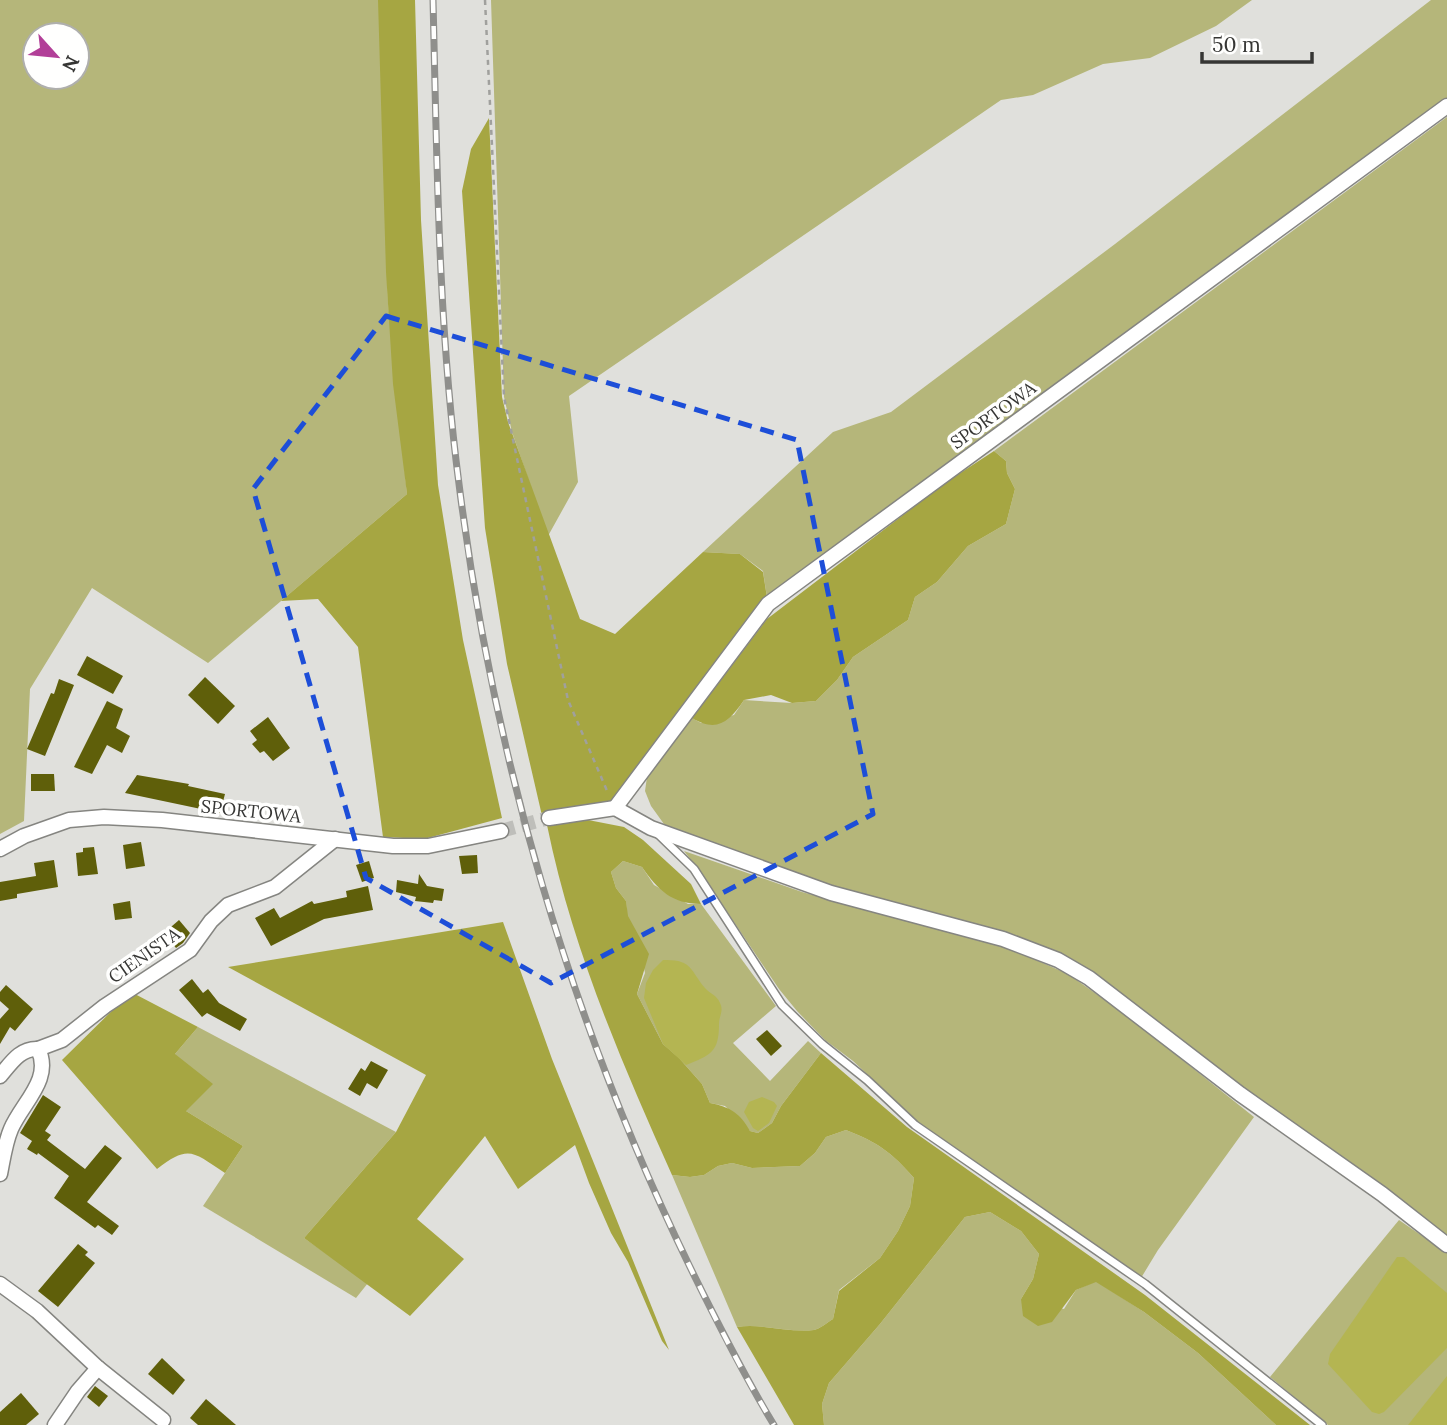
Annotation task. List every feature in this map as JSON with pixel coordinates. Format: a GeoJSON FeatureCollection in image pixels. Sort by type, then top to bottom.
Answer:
{"type":"FeatureCollection","features":[{"type":"Feature","properties":{"kind":"street","name":"SPORTOWA"},"geometry":{"type":"LineString","coordinates":[[615,808],[768,604],[1447,106]]}},
{"type":"Feature","properties":{"kind":"street"},"geometry":{"type":"LineString","coordinates":[[549,818],[615,808],[651,828],[831,893],[1003,939],[1058,960],[1089,978],[1240,1094],[1382,1194],[1447,1245]]}},
{"type":"Feature","properties":{"kind":"street","name":"SPORTOWA"},"geometry":{"type":"LineString","coordinates":[[0,849],[24,836],[69,820],[104,817],[162,820],[393,846],[428,846],[501,831]]}},
{"type":"Feature","properties":{"kind":"street","name":"CIENISTA"},"geometry":{"type":"LineString","coordinates":[[0,1076],[18,1055],[28,1048],[38,1049],[62,1040],[105,1006],[190,950],[211,921],[228,905],[275,887],[335,839]]}},
{"type":"Feature","properties":{"kind":"street"},"geometry":{"type":"LineString","coordinates":[[0,1174],[8,1134],[16,1116],[38,1084],[44,1068],[38,1049]]}},
{"type":"Feature","properties":{"kind":"street"},"geometry":{"type":"LineString","coordinates":[[0,1284],[37,1311],[98,1368],[163,1420]]}},
{"type":"Feature","properties":{"kind":"street"},"geometry":{"type":"LineString","coordinates":[[55,1425],[78,1391],[98,1368]]}},
{"type":"Feature","properties":{"kind":"lane"},"geometry":{"type":"LineString","coordinates":[[651,828],[694,869],[782,1004],[822,1044],[867,1080],[915,1125],[1144,1284],[1322,1425]]}},
{"type":"Feature","properties":{"kind":"path"},"geometry":{"type":"LineString","coordinates":[[485,0],[505,397],[568,700],[615,808]]}},
{"type":"Feature","properties":{"kind":"highlighted area"},"geometry":{"type":"Polygon","coordinates":[[[386,316],[797,440],[873,814],[551,983],[366,878],[253,489],[386,316]]]}},
{"type":"Feature","properties":{"kind":"green space"},"geometry":{"type":"Polygon","coordinates":[[[0,0],[379,0],[388,303],[407,494],[208,663],[92,588],[30,689],[24,821],[0,834],[0,0]]]}},
{"type":"Feature","properties":{"kind":"green space"},"geometry":{"type":"Polygon","coordinates":[[[491,0],[1252,0],[1216,26],[1150,58],[1103,64],[1033,95],[1001,100],[569,396],[578,482],[548,536],[512,432],[504,397],[491,0]]]}},
{"type":"Feature","properties":{"kind":"green space"},"geometry":{"type":"Polygon","coordinates":[[[1431,0],[1447,0],[1447,100],[768,604],[763,571],[740,554],[703,552],[833,432],[891,412],[1115,244],[1431,0]]]}},
{"type":"Feature","properties":{"kind":"green space"},"geometry":{"type":"Polygon","coordinates":[[[1447,117],[1447,1238],[1073,961],[999,930],[828,887],[669,831],[651,806],[645,791],[647,777],[692,718],[701,723],[734,715],[744,700],[792,703],[816,701],[837,680],[853,657],[908,620],[915,597],[937,582],[968,546],[1006,524],[1015,489],[1007,473],[1006,461],[994,451],[1447,117]]]}},
{"type":"Feature","properties":{"kind":"green space"},"geometry":{"type":"Polygon","coordinates":[[[684,851],[802,892],[1013,950],[1068,974],[1126,1015],[1254,1117],[1158,1250],[1141,1278],[918,1122],[853,1061],[825,1040],[779,989],[684,851]]]}},
{"type":"Feature","properties":{"kind":"green space"},"geometry":{"type":"Polygon","coordinates":[[[623,861],[642,867],[654,885],[688,904],[701,904],[776,1006],[733,1043],[770,1081],[808,1041],[821,1053],[781,1106],[772,1123],[758,1133],[750,1131],[725,1106],[710,1103],[702,1084],[663,1044],[637,994],[645,973],[637,935],[627,916],[626,901],[616,888],[611,872],[623,861]]]}},
{"type":"Feature","properties":{"kind":"green space"},"geometry":{"type":"Polygon","coordinates":[[[198,1027],[396,1132],[304,1238],[368,1283],[356,1298],[203,1206],[243,1146],[186,1111],[175,1054],[198,1027]]]}},
{"type":"Feature","properties":{"kind":"green space"},"geometry":{"type":"Polygon","coordinates":[[[846,1130],[884,1149],[914,1178],[910,1206],[898,1231],[880,1258],[839,1290],[833,1319],[821,1327],[805,1331],[737,1327],[672,1175],[704,1175],[718,1166],[732,1163],[752,1168],[800,1166],[815,1153],[826,1137],[846,1130]]]}},
{"type":"Feature","properties":{"kind":"green space"},"geometry":{"type":"Polygon","coordinates":[[[990,1212],[1021,1231],[1039,1254],[1033,1279],[1021,1299],[1064,1309],[1076,1290],[1096,1281],[1144,1312],[1198,1353],[1276,1425],[824,1425],[822,1404],[829,1383],[965,1217],[990,1212]]]}},
{"type":"Feature","properties":{"kind":"green space"},"geometry":{"type":"Polygon","coordinates":[[[1399,1220],[1447,1253],[1447,1425],[1328,1425],[1270,1377],[1399,1220]]]}},
{"type":"Feature","properties":{"kind":"shaded area"},"geometry":{"type":"Polygon","coordinates":[[[378,0],[415,0],[421,220],[438,485],[463,640],[502,818],[424,839],[383,837],[358,647],[318,599],[281,601],[407,494],[393,384],[386,272],[378,0]]]}},
{"type":"Feature","properties":{"kind":"shaded area"},"geometry":{"type":"Polygon","coordinates":[[[489,118],[502,397],[508,422],[580,619],[615,634],[703,552],[740,554],[763,572],[768,604],[615,808],[543,820],[507,664],[485,528],[462,191],[471,149],[489,118]]]}},
{"type":"Feature","properties":{"kind":"shaded area"},"geometry":{"type":"Polygon","coordinates":[[[994,451],[1006,461],[1007,473],[1015,489],[1006,524],[968,546],[937,582],[915,597],[908,620],[853,657],[837,680],[816,701],[792,703],[771,695],[744,700],[722,723],[709,725],[692,718],[767,619],[945,483],[994,451]]]}},
{"type":"Feature","properties":{"kind":"shaded area"},"geometry":{"type":"Polygon","coordinates":[[[583,819],[624,827],[643,840],[691,884],[701,904],[682,901],[667,894],[642,867],[623,861],[611,872],[616,888],[626,901],[628,916],[649,954],[637,994],[663,1044],[702,1084],[710,1103],[734,1112],[750,1131],[758,1133],[772,1123],[781,1106],[821,1053],[907,1127],[1145,1295],[1310,1425],[1276,1425],[1198,1353],[1144,1312],[1096,1282],[1076,1290],[1052,1322],[1038,1326],[1023,1316],[1021,1299],[1033,1279],[1039,1254],[1021,1231],[990,1212],[965,1217],[829,1383],[822,1404],[824,1425],[794,1425],[737,1327],[814,1330],[833,1319],[839,1291],[880,1258],[898,1231],[910,1206],[914,1178],[884,1149],[846,1130],[826,1137],[815,1153],[800,1166],[752,1168],[732,1163],[718,1166],[704,1175],[672,1175],[634,1090],[600,1003],[557,871],[547,825],[583,819]]]}},
{"type":"Feature","properties":{"kind":"shaded area"},"geometry":{"type":"Polygon","coordinates":[[[503,922],[552,1059],[669,1350],[662,1341],[628,1262],[611,1233],[575,1145],[518,1189],[485,1136],[417,1219],[464,1259],[410,1316],[304,1238],[396,1132],[426,1075],[228,967],[503,922]]]}},
{"type":"Feature","properties":{"kind":"shaded area"},"geometry":{"type":"Polygon","coordinates":[[[663,960],[680,961],[689,967],[721,1006],[715,1047],[707,1055],[686,1065],[663,1044],[644,998],[646,983],[663,960]]]}},
{"type":"Feature","properties":{"kind":"shaded area"},"geometry":{"type":"Polygon","coordinates":[[[131,992],[198,1027],[175,1054],[213,1084],[186,1111],[243,1146],[225,1173],[191,1154],[177,1156],[157,1169],[62,1060],[131,992]]]}},
{"type":"Feature","properties":{"kind":"shaded area"},"geometry":{"type":"Polygon","coordinates":[[[762,1097],[777,1106],[769,1123],[758,1131],[753,1128],[744,1112],[749,1102],[762,1097]]]}},
{"type":"Feature","properties":{"kind":"shaded area"},"geometry":{"type":"Polygon","coordinates":[[[1397,1257],[1404,1257],[1447,1293],[1447,1348],[1379,1414],[1372,1412],[1328,1364],[1330,1354],[1397,1257]]]}},
{"type":"Feature","properties":{"kind":"shaded area"},"geometry":{"type":"Polygon","coordinates":[[[1447,1376],[1447,1425],[1408,1425],[1447,1376]]]}},
{"type":"Feature","properties":{"kind":"building"},"geometry":{"type":"Polygon","coordinates":[[[87,656],[123,676],[113,694],[77,675],[87,656]]]}},
{"type":"Feature","properties":{"kind":"building"},"geometry":{"type":"Polygon","coordinates":[[[205,677],[235,706],[218,724],[188,695],[205,677]]]}},
{"type":"Feature","properties":{"kind":"building"},"geometry":{"type":"Polygon","coordinates":[[[59,679],[74,685],[45,756],[27,749],[59,679]]]}},
{"type":"Feature","properties":{"kind":"building"},"geometry":{"type":"Polygon","coordinates":[[[107,701],[123,709],[116,728],[130,736],[122,753],[107,745],[92,774],[74,767],[107,701]]]}},
{"type":"Feature","properties":{"kind":"building"},"geometry":{"type":"Polygon","coordinates":[[[268,717],[290,748],[273,761],[264,751],[260,753],[252,744],[257,740],[250,731],[268,717]]]}},
{"type":"Feature","properties":{"kind":"building"},"geometry":{"type":"Polygon","coordinates":[[[31,774],[54,774],[55,791],[31,791],[31,774]]]}},
{"type":"Feature","properties":{"kind":"building"},"geometry":{"type":"Polygon","coordinates":[[[137,775],[189,784],[188,786],[225,794],[220,813],[125,793],[137,775]]]}},
{"type":"Feature","properties":{"kind":"building"},"geometry":{"type":"Polygon","coordinates":[[[141,842],[145,866],[126,869],[123,845],[141,842]]]}},
{"type":"Feature","properties":{"kind":"building"},"geometry":{"type":"Polygon","coordinates":[[[94,847],[98,874],[78,876],[76,853],[83,852],[83,848],[94,847]]]}},
{"type":"Feature","properties":{"kind":"building"},"geometry":{"type":"Polygon","coordinates":[[[477,855],[478,873],[462,874],[459,856],[477,855]]]}},
{"type":"Feature","properties":{"kind":"building"},"geometry":{"type":"Polygon","coordinates":[[[54,860],[58,887],[17,894],[17,898],[0,901],[0,882],[36,876],[34,863],[54,860]]]}},
{"type":"Feature","properties":{"kind":"building"},"geometry":{"type":"Polygon","coordinates":[[[369,861],[374,878],[362,882],[356,865],[369,861]]]}},
{"type":"Feature","properties":{"kind":"building"},"geometry":{"type":"Polygon","coordinates":[[[419,874],[427,886],[444,889],[442,901],[415,901],[416,897],[396,892],[397,880],[418,884],[419,874]]]}},
{"type":"Feature","properties":{"kind":"building"},"geometry":{"type":"Polygon","coordinates":[[[368,886],[373,910],[324,919],[271,946],[255,918],[274,908],[280,918],[312,901],[314,904],[347,897],[346,891],[368,886]]]}},
{"type":"Feature","properties":{"kind":"building"},"geometry":{"type":"Polygon","coordinates":[[[130,901],[132,918],[115,920],[113,904],[130,901]]]}},
{"type":"Feature","properties":{"kind":"building"},"geometry":{"type":"Polygon","coordinates":[[[179,920],[190,933],[176,948],[164,933],[179,920]]]}},
{"type":"Feature","properties":{"kind":"building"},"geometry":{"type":"Polygon","coordinates":[[[192,979],[203,993],[208,989],[219,1003],[247,1019],[240,1031],[207,1013],[202,1017],[179,990],[192,979]]]}},
{"type":"Feature","properties":{"kind":"building"},"geometry":{"type":"Polygon","coordinates":[[[6,985],[33,1009],[15,1031],[10,1027],[0,1044],[0,1019],[9,1009],[0,1001],[0,992],[6,985]]]}},
{"type":"Feature","properties":{"kind":"building"},"geometry":{"type":"Polygon","coordinates":[[[767,1030],[782,1046],[771,1056],[756,1039],[767,1030]]]}},
{"type":"Feature","properties":{"kind":"building"},"geometry":{"type":"Polygon","coordinates":[[[371,1061],[388,1070],[377,1089],[367,1083],[360,1096],[348,1089],[361,1068],[365,1071],[371,1061]]]}},
{"type":"Feature","properties":{"kind":"building"},"geometry":{"type":"Polygon","coordinates":[[[43,1095],[61,1107],[45,1131],[51,1135],[47,1140],[85,1169],[105,1145],[122,1158],[87,1202],[119,1226],[112,1235],[98,1225],[95,1228],[54,1198],[69,1176],[38,1153],[37,1155],[27,1149],[32,1141],[20,1133],[43,1095]]]}},
{"type":"Feature","properties":{"kind":"building"},"geometry":{"type":"Polygon","coordinates":[[[78,1244],[88,1252],[85,1255],[95,1263],[58,1307],[38,1291],[78,1244]]]}},
{"type":"Feature","properties":{"kind":"building"},"geometry":{"type":"Polygon","coordinates":[[[162,1358],[185,1380],[173,1395],[148,1374],[162,1358]]]}},
{"type":"Feature","properties":{"kind":"building"},"geometry":{"type":"Polygon","coordinates":[[[95,1386],[108,1396],[99,1407],[87,1397],[95,1386]]]}},
{"type":"Feature","properties":{"kind":"building"},"geometry":{"type":"Polygon","coordinates":[[[21,1393],[39,1414],[26,1425],[0,1425],[0,1412],[21,1393]]]}},
{"type":"Feature","properties":{"kind":"building"},"geometry":{"type":"Polygon","coordinates":[[[206,1399],[236,1425],[198,1425],[190,1418],[206,1399]]]}},
{"type":"Feature","properties":{"kind":"tunnel"},"geometry":{"type":"LineString","coordinates":[[501,831],[549,818]]}},
{"type":"Feature","properties":{"kind":"railway"},"geometry":{"type":"LineString","coordinates":[[433,0],[440,242],[452,424],[474,585],[515,786],[573,983],[608,1079],[647,1174],[690,1267],[774,1425]]}}]}
